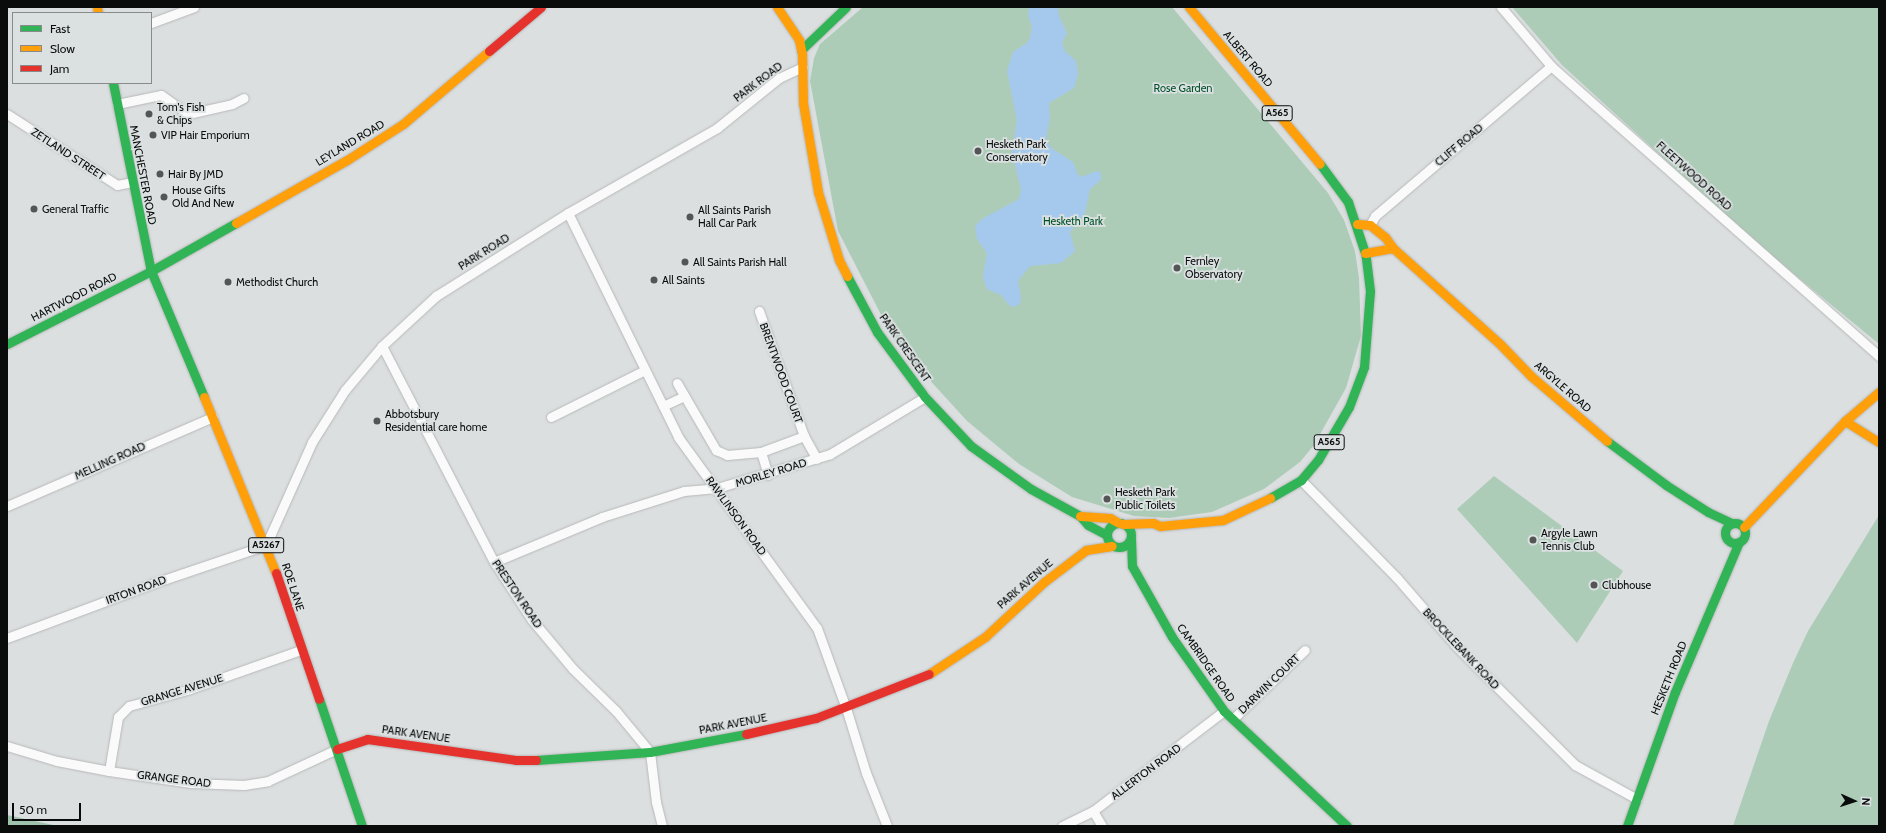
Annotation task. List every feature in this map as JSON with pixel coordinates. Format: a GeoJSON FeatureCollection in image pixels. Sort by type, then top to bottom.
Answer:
{"type":"FeatureCollection","features":[{"type":"Feature","properties":{"kind":"main road","name":"LEYLAND ROAD"},"geometry":{"type":"LineString","coordinates":[[151,271],[347,160],[404,124],[541,7]]}},
{"type":"Feature","properties":{"kind":"main road","name":"PARK CRESCENT"},"geometry":{"type":"LineString","coordinates":[[777,7],[795,33],[801,50],[803,66],[802,103],[818,192],[839,260],[877,332],[925,397],[971,446],[1031,489],[1080,516],[1088,525],[1107,535]]}},
{"type":"Feature","properties":{"kind":"main road"},"geometry":{"type":"LineString","coordinates":[[801,50],[846,7]]}},
{"type":"Feature","properties":{"kind":"main road","name":"ALBERT ROAD"},"geometry":{"type":"LineString","coordinates":[[1189,7],[1335,183],[1348,202],[1357,224]]}},
{"type":"Feature","properties":{"kind":"main road","name":"MANCHESTER ROAD"},"geometry":{"type":"LineString","coordinates":[[113,84],[151,271]]}},
{"type":"Feature","properties":{"kind":"main road","name":"PARK CRESCENT"},"geometry":{"type":"LineString","coordinates":[[1080,516],[1110,518],[1121,524],[1153,523],[1160,526],[1223,520],[1254,508],[1301,480],[1334,436],[1363,376],[1370,291],[1365,253],[1357,224]]}},
{"type":"Feature","properties":{"kind":"main road"},"geometry":{"type":"LineString","coordinates":[[1357,224],[1370,225]]}},
{"type":"Feature","properties":{"kind":"main road","name":"ARGYLE ROAD"},"geometry":{"type":"LineString","coordinates":[[1370,225],[1385,237],[1394,248],[1500,344],[1531,376],[1598,434],[1666,485],[1708,512],[1732,523]]}},
{"type":"Feature","properties":{"kind":"main road"},"geometry":{"type":"LineString","coordinates":[[1365,253],[1394,248]]}},
{"type":"Feature","properties":{"kind":"main road","name":"HARTWOOD ROAD"},"geometry":{"type":"LineString","coordinates":[[7,344],[151,271]]}},
{"type":"Feature","properties":{"kind":"main road","name":"ROE LANE"},"geometry":{"type":"LineString","coordinates":[[151,271],[266,546],[301,650],[337,749],[362,826]]}},
{"type":"Feature","properties":{"kind":"main road"},"geometry":{"type":"LineString","coordinates":[[1744,527],[1738,523],[1732,523],[1726,531],[1727,538],[1732,542],[1739,542],[1745,536],[1744,527],[1845,421],[1879,392]]}},
{"type":"Feature","properties":{"kind":"main road"},"geometry":{"type":"LineString","coordinates":[[1845,421],[1879,442]]}},
{"type":"Feature","properties":{"kind":"main road"},"geometry":{"type":"LineString","coordinates":[[1112,546],[1107,535],[1112,525],[1121,524],[1130,531],[1131,539]]}},
{"type":"Feature","properties":{"kind":"main road","name":"PARK CRESCENT"},"geometry":{"type":"LineString","coordinates":[[1131,539],[1155,530],[1160,526]]}},
{"type":"Feature","properties":{"kind":"main road","name":"PARK AVENUE"},"geometry":{"type":"LineString","coordinates":[[1086,550],[1087,545],[1095,538],[1107,535]]}},
{"type":"Feature","properties":{"kind":"main road","name":"A565"},"geometry":{"type":"LineString","coordinates":[[1112,546],[1123,547],[1131,539]]}},
{"type":"Feature","properties":{"kind":"main road","name":"CAMBRIDGE ROAD"},"geometry":{"type":"LineString","coordinates":[[1131,539],[1132,566],[1172,637],[1224,711],[1234,718],[1308,792],[1347,826]]}},
{"type":"Feature","properties":{"kind":"main road","name":"HESKETH ROAD"},"geometry":{"type":"LineString","coordinates":[[1628,826],[1675,692],[1733,561],[1739,542]]}},
{"type":"Feature","properties":{"kind":"main road","name":"PARK AVENUE"},"geometry":{"type":"LineString","coordinates":[[337,749],[367,739],[516,760],[564,760],[650,752],[752,733],[816,718],[846,708],[930,674],[960,656],[985,637],[1044,582],[1086,550],[1112,546]]}},
{"type":"Feature","properties":{"kind":"main road","name":"CAMBRIDGE ROAD"},"geometry":{"type":"LineString","coordinates":[[1112,546],[1124,561],[1132,566]]}},
{"type":"Feature","properties":{"kind":"street"},"geometry":{"type":"LineString","coordinates":[[152,23],[194,7]]}},
{"type":"Feature","properties":{"kind":"street","name":"FLEETWOOD ROAD"},"geometry":{"type":"LineString","coordinates":[[1501,7],[1552,66],[1879,356]]}},
{"type":"Feature","properties":{"kind":"street","name":"PARK ROAD"},"geometry":{"type":"LineString","coordinates":[[266,546],[312,442],[345,390],[382,346],[436,296],[568,213],[717,128],[779,78],[803,66]]}},
{"type":"Feature","properties":{"kind":"street","name":"CLIFF ROAD"},"geometry":{"type":"LineString","coordinates":[[1370,225],[1375,216],[1552,66]]}},
{"type":"Feature","properties":{"kind":"street"},"geometry":{"type":"LineString","coordinates":[[117,104],[161,95],[188,114],[232,104],[244,98]]}},
{"type":"Feature","properties":{"kind":"street","name":"ZETLAND STREET"},"geometry":{"type":"LineString","coordinates":[[7,114],[117,186],[132,182]]}},
{"type":"Feature","properties":{"kind":"street","name":"RAWLINSON ROAD"},"geometry":{"type":"LineString","coordinates":[[568,213],[678,437],[717,488],[817,628],[846,708],[866,773],[887,826]]}},
{"type":"Feature","properties":{"kind":"street","name":"BRENTWOOD COURT"},"geometry":{"type":"LineString","coordinates":[[759,311],[804,436],[817,459]]}},
{"type":"Feature","properties":{"kind":"street","name":"PRESTON ROAD"},"geometry":{"type":"LineString","coordinates":[[382,346],[494,562],[532,620],[573,669],[616,711],[650,752]]}},
{"type":"Feature","properties":{"kind":"street"},"geometry":{"type":"LineString","coordinates":[[551,417],[645,370]]}},
{"type":"Feature","properties":{"kind":"street","name":"BRENTWOOD COURT"},"geometry":{"type":"LineString","coordinates":[[677,383],[716,450],[733,456],[761,452],[804,436]]}},
{"type":"Feature","properties":{"kind":"street"},"geometry":{"type":"LineString","coordinates":[[663,406],[684,396]]}},
{"type":"Feature","properties":{"kind":"street","name":"MORLEY ROAD"},"geometry":{"type":"LineString","coordinates":[[494,562],[602,517],[684,491],[717,488],[768,475],[817,459],[830,454],[925,397]]}},
{"type":"Feature","properties":{"kind":"street","name":"MELLING ROAD"},"geometry":{"type":"LineString","coordinates":[[7,506],[212,417]]}},
{"type":"Feature","properties":{"kind":"street"},"geometry":{"type":"LineString","coordinates":[[761,452],[768,475]]}},
{"type":"Feature","properties":{"kind":"street","name":"BROCKLEBANK ROAD"},"geometry":{"type":"LineString","coordinates":[[1301,480],[1397,578],[1456,646],[1575,765],[1637,799]]}},
{"type":"Feature","properties":{"kind":"street","name":"IRTON ROAD"},"geometry":{"type":"LineString","coordinates":[[7,638],[154,583],[266,546]]}},
{"type":"Feature","properties":{"kind":"street","name":"GRANGE AVENUE"},"geometry":{"type":"LineString","coordinates":[[109,771],[118,717],[129,706],[190,689],[301,650]]}},
{"type":"Feature","properties":{"kind":"street","name":"DARWIN COURT"},"geometry":{"type":"LineString","coordinates":[[1234,718],[1305,650]]}},
{"type":"Feature","properties":{"kind":"street","name":"ALLERTON ROAD"},"geometry":{"type":"LineString","coordinates":[[1062,826],[1093,811],[1224,711]]}},
{"type":"Feature","properties":{"kind":"street","name":"GRANGE ROAD"},"geometry":{"type":"LineString","coordinates":[[7,746],[57,761],[109,771],[191,783],[244,785],[268,781],[337,749]]}},
{"type":"Feature","properties":{"kind":"street"},"geometry":{"type":"LineString","coordinates":[[650,752],[656,802],[662,826]]}},
{"type":"Feature","properties":{"kind":"street"},"geometry":{"type":"LineString","coordinates":[[1093,811],[1102,826]]}},
{"type":"Feature","properties":{"kind":"green space","name":"Hesketh Park"},"geometry":{"type":"Polygon","coordinates":[[[863,7],[1172,7],[1328,193],[1344,220],[1355,251],[1359,278],[1361,336],[1346,388],[1314,445],[1300,462],[1264,489],[1212,512],[1169,518],[1134,516],[1072,497],[1019,464],[967,421],[895,342],[838,231],[810,81],[814,58],[820,44],[863,7]]]}},
{"type":"Feature","properties":{"kind":"green space"},"geometry":{"type":"Polygon","coordinates":[[[1512,7],[1879,7],[1879,344],[1756,243],[1562,65],[1512,7]]]}},
{"type":"Feature","properties":{"kind":"green space","name":"Argyle Lawn Tennis Club"},"geometry":{"type":"Polygon","coordinates":[[[1494,476],[1623,571],[1577,643],[1457,509],[1494,476]]]}},
{"type":"Feature","properties":{"kind":"green space"},"geometry":{"type":"Polygon","coordinates":[[[1879,515],[1879,826],[1733,826],[1769,721],[1808,631],[1879,515]]]}},
{"type":"Feature","properties":{"kind":"green space"},"geometry":{"type":"Polygon","coordinates":[[[7,815],[58,826],[7,826],[7,815]]]}},
{"type":"Feature","properties":{"kind":"water"},"geometry":{"type":"Polygon","coordinates":[[[1029,7],[1058,7],[1059,16],[1067,33],[1062,43],[1065,51],[1076,61],[1078,74],[1074,88],[1049,103],[1050,118],[1046,139],[1051,148],[1073,162],[1077,173],[1081,177],[1097,171],[1101,173],[1101,180],[1090,189],[1085,213],[1070,232],[1075,251],[1061,263],[1030,266],[1018,281],[1021,298],[1020,303],[1015,307],[1010,306],[1001,295],[987,289],[983,277],[987,253],[977,239],[975,226],[982,219],[1019,199],[1021,189],[1012,152],[1017,121],[1007,71],[1013,52],[1027,43],[1030,38],[1032,26],[1028,16],[1029,7]]]}},
{"type":"Feature","properties":{"kind":"traffic: fast"},"geometry":{"type":"LineString","coordinates":[[801,50],[846,7]]}},
{"type":"Feature","properties":{"kind":"traffic: fast"},"geometry":{"type":"LineString","coordinates":[[113,84],[151,271],[236,223]]}},
{"type":"Feature","properties":{"kind":"traffic: fast"},"geometry":{"type":"LineString","coordinates":[[1270,498],[1301,480],[1318,460],[1349,407],[1364,367],[1370,291],[1365,253],[1348,202],[1320,164]]}},
{"type":"Feature","properties":{"kind":"traffic: fast"},"geometry":{"type":"LineString","coordinates":[[7,344],[151,271],[204,397]]}},
{"type":"Feature","properties":{"kind":"traffic: fast"},"geometry":{"type":"LineString","coordinates":[[847,276],[877,332],[925,397],[971,446],[1031,489],[1080,516],[1088,525],[1107,535]]}},
{"type":"Feature","properties":{"kind":"traffic: fast"},"geometry":{"type":"LineString","coordinates":[[1607,441],[1666,485],[1708,512],[1732,523]]}},
{"type":"Feature","properties":{"kind":"traffic: fast"},"geometry":{"type":"LineString","coordinates":[[1119,523],[1128,526],[1131,535],[1128,544],[1119,547],[1110,544],[1107,535],[1110,526],[1119,523]]}},
{"type":"Feature","properties":{"kind":"traffic: fast"},"geometry":{"type":"LineString","coordinates":[[1735,523],[1742,526],[1745,533],[1742,540],[1735,543],[1728,540],[1725,533],[1728,526],[1735,523]]}},
{"type":"Feature","properties":{"kind":"traffic: fast"},"geometry":{"type":"LineString","coordinates":[[1131,539],[1132,566],[1172,637],[1224,711],[1347,826]]}},
{"type":"Feature","properties":{"kind":"traffic: fast"},"geometry":{"type":"LineString","coordinates":[[1627,826],[1675,692],[1739,542]]}},
{"type":"Feature","properties":{"kind":"traffic: fast"},"geometry":{"type":"LineString","coordinates":[[319,699],[362,826]]}},
{"type":"Feature","properties":{"kind":"traffic: fast"},"geometry":{"type":"LineString","coordinates":[[536,760],[650,752],[746,734]]}},
{"type":"Feature","properties":{"kind":"traffic: slow"},"geometry":{"type":"LineString","coordinates":[[97,7],[98,12]]}},
{"type":"Feature","properties":{"kind":"traffic: slow"},"geometry":{"type":"LineString","coordinates":[[777,7],[799,40],[802,54],[803,103],[818,192],[839,260],[847,276]]}},
{"type":"Feature","properties":{"kind":"traffic: slow"},"geometry":{"type":"LineString","coordinates":[[1189,7],[1320,164]]}},
{"type":"Feature","properties":{"kind":"traffic: slow"},"geometry":{"type":"LineString","coordinates":[[236,223],[347,160],[403,124],[489,51]]}},
{"type":"Feature","properties":{"kind":"traffic: slow"},"geometry":{"type":"LineString","coordinates":[[1357,224],[1370,225],[1385,237],[1393,248],[1500,344],[1531,376],[1607,441]]}},
{"type":"Feature","properties":{"kind":"traffic: slow"},"geometry":{"type":"LineString","coordinates":[[1365,253],[1393,248]]}},
{"type":"Feature","properties":{"kind":"traffic: slow"},"geometry":{"type":"LineString","coordinates":[[1744,527],[1845,421],[1879,392]]}},
{"type":"Feature","properties":{"kind":"traffic: slow"},"geometry":{"type":"LineString","coordinates":[[204,397],[276,573]]}},
{"type":"Feature","properties":{"kind":"traffic: slow"},"geometry":{"type":"LineString","coordinates":[[1845,421],[1879,442]]}},
{"type":"Feature","properties":{"kind":"traffic: slow"},"geometry":{"type":"LineString","coordinates":[[1123,524],[1153,523],[1160,526],[1223,520],[1270,498]]}},
{"type":"Feature","properties":{"kind":"traffic: slow"},"geometry":{"type":"LineString","coordinates":[[1080,516],[1110,518],[1119,523]]}},
{"type":"Feature","properties":{"kind":"traffic: slow"},"geometry":{"type":"LineString","coordinates":[[929,674],[985,637],[1044,582],[1086,550],[1112,546]]}},
{"type":"Feature","properties":{"kind":"traffic: jam"},"geometry":{"type":"LineString","coordinates":[[489,51],[541,7]]}},
{"type":"Feature","properties":{"kind":"traffic: jam"},"geometry":{"type":"LineString","coordinates":[[276,573],[319,699]]}},
{"type":"Feature","properties":{"kind":"traffic: jam"},"geometry":{"type":"LineString","coordinates":[[746,734],[816,718],[929,674]]}},
{"type":"Feature","properties":{"kind":"traffic: jam"},"geometry":{"type":"LineString","coordinates":[[337,749],[367,739],[516,760],[536,760]]}},
{"type":"Feature","properties":{"kind":"place","name":"Tom's Fish & Chips"},"geometry":{"type":"Point","coordinates":[149,114]}},
{"type":"Feature","properties":{"kind":"place","name":"VIP Hair Emporium"},"geometry":{"type":"Point","coordinates":[153,135]}},
{"type":"Feature","properties":{"kind":"place","name":"Hesketh Park Conservatory"},"geometry":{"type":"Point","coordinates":[978,151]}},
{"type":"Feature","properties":{"kind":"place","name":"Hair By JMD"},"geometry":{"type":"Point","coordinates":[160,174]}},
{"type":"Feature","properties":{"kind":"place","name":"House Gifts Old And New"},"geometry":{"type":"Point","coordinates":[164,197]}},
{"type":"Feature","properties":{"kind":"place","name":"General Traffic"},"geometry":{"type":"Point","coordinates":[34,209]}},
{"type":"Feature","properties":{"kind":"place","name":"All Saints Parish Hall Car Park"},"geometry":{"type":"Point","coordinates":[690,217]}},
{"type":"Feature","properties":{"kind":"place","name":"All Saints Parish Hall"},"geometry":{"type":"Point","coordinates":[685,262]}},
{"type":"Feature","properties":{"kind":"place","name":"Fernley Observatory"},"geometry":{"type":"Point","coordinates":[1177,268]}},
{"type":"Feature","properties":{"kind":"place","name":"All Saints"},"geometry":{"type":"Point","coordinates":[654,280]}},
{"type":"Feature","properties":{"kind":"place","name":"Methodist Church"},"geometry":{"type":"Point","coordinates":[228,282]}},
{"type":"Feature","properties":{"kind":"place","name":"Abbotsbury Residential care home"},"geometry":{"type":"Point","coordinates":[377,421]}},
{"type":"Feature","properties":{"kind":"place","name":"Hesketh Park Public Toilets"},"geometry":{"type":"Point","coordinates":[1107,499]}},
{"type":"Feature","properties":{"kind":"place","name":"Argyle Lawn Tennis Club"},"geometry":{"type":"Point","coordinates":[1533,540]}},
{"type":"Feature","properties":{"kind":"place","name":"Clubhouse"},"geometry":{"type":"Point","coordinates":[1594,585]}},
{"type":"Feature","properties":{"kind":"park label","name":"Rose Garden"},"geometry":{"type":"Point","coordinates":[1183,88]}}]}
